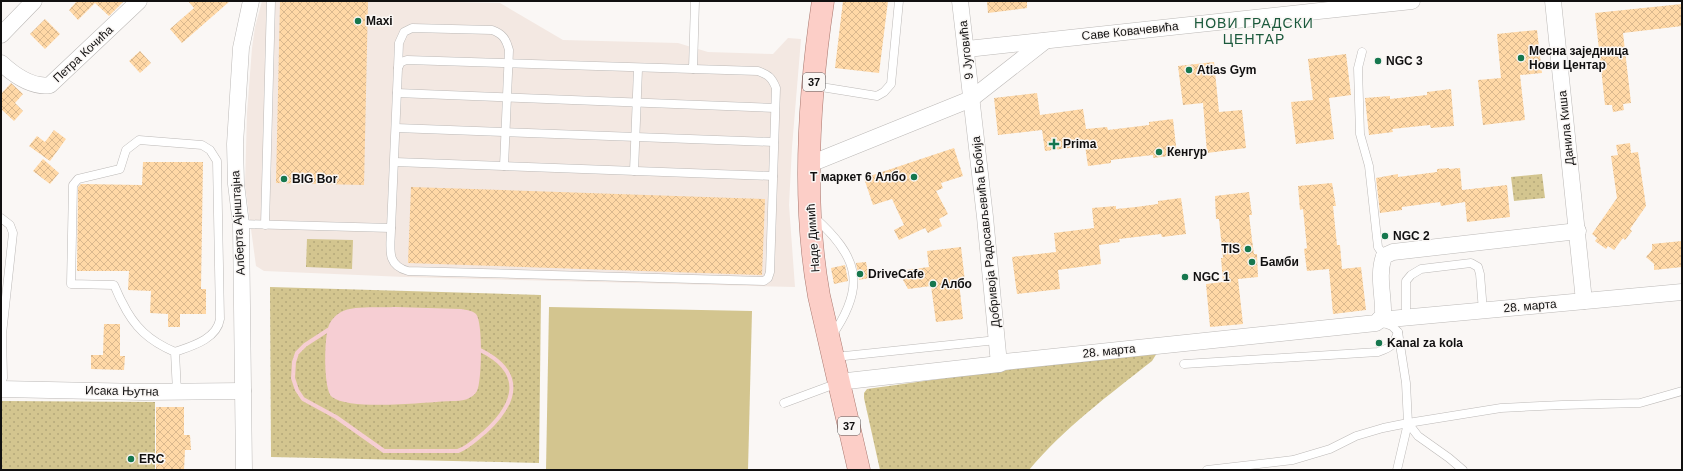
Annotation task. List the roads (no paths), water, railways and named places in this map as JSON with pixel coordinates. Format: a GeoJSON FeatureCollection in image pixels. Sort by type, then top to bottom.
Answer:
{"type":"FeatureCollection","features":[{"type":"Feature","properties":{"kind":"main road","name":"Наде Димић"},"geometry":{"type":"LineString","coordinates":[[823,1],[814,86],[810,164],[810,214],[815,273],[830,349],[859,470]]}},
{"type":"Feature","properties":{"kind":"street"},"geometry":{"type":"LineString","coordinates":[[1,35],[34,1]]}},
{"type":"Feature","properties":{"kind":"street","name":"Петра Кочића"},"geometry":{"type":"LineString","coordinates":[[1,63],[32,84],[42,86],[50,84],[139,1]]}},
{"type":"Feature","properties":{"kind":"street","name":"Алберта Ајнштајна"},"geometry":{"type":"LineString","coordinates":[[244,470],[241,224],[236,184],[235,144],[242,48],[251,1]]}},
{"type":"Feature","properties":{"kind":"street","name":"9 Југовића"},"geometry":{"type":"LineString","coordinates":[[960,1],[967,49],[971,99]]}},
{"type":"Feature","properties":{"kind":"street","name":"Саве Ковачевића"},"geometry":{"type":"LineString","coordinates":[[967,49],[1412,1]]}},
{"type":"Feature","properties":{"kind":"street","name":"Данила Киша"},"geometry":{"type":"LineString","coordinates":[[1553,1],[1578,231],[1584,302]]}},
{"type":"Feature","properties":{"kind":"street"},"geometry":{"type":"LineString","coordinates":[[810,164],[971,99],[1045,41]]}},
{"type":"Feature","properties":{"kind":"street","name":"Добривоја Радосављевића Бобија"},"geometry":{"type":"LineString","coordinates":[[971,99],[999,364]]}},
{"type":"Feature","properties":{"kind":"street"},"geometry":{"type":"LineString","coordinates":[[1379,320],[1384,316],[1380,267],[1384,256],[1406,249],[1578,231]]}},
{"type":"Feature","properties":{"kind":"street","name":"28. марта"},"geometry":{"type":"LineString","coordinates":[[838,382],[999,364],[1004,362],[1368,324],[1376,323],[1379,320],[1682,292]]}},
{"type":"Feature","properties":{"kind":"street","name":"Исака Њутна"},"geometry":{"type":"LineString","coordinates":[[1,389],[177,392],[243,390]]}},
{"type":"Feature","properties":{"kind":"lane"},"geometry":{"type":"LineString","coordinates":[[265,224],[271,1]]}},
{"type":"Feature","properties":{"kind":"lane"},"geometry":{"type":"LineString","coordinates":[[693,69],[695,1]]}},
{"type":"Feature","properties":{"kind":"lane"},"geometry":{"type":"LineString","coordinates":[[814,86],[877,96],[884,92],[891,84],[899,1]]}},
{"type":"Feature","properties":{"kind":"lane"},"geometry":{"type":"LineString","coordinates":[[398,68],[401,62],[407,60],[509,65],[758,71],[768,74],[776,88],[770,272],[768,278],[764,281],[408,271],[399,269],[392,262],[390,250],[399,43],[404,32],[412,28],[492,30],[501,33],[506,39],[509,50],[509,65],[504,166]]}},
{"type":"Feature","properties":{"kind":"lane"},"geometry":{"type":"LineString","coordinates":[[1362,52],[1358,68],[1360,134],[1369,166],[1378,247],[1384,256]]}},
{"type":"Feature","properties":{"kind":"lane"},"geometry":{"type":"LineString","coordinates":[[634,171],[638,69]]}},
{"type":"Feature","properties":{"kind":"lane"},"geometry":{"type":"LineString","coordinates":[[397,93],[775,108]]}},
{"type":"Feature","properties":{"kind":"lane"},"geometry":{"type":"LineString","coordinates":[[396,128],[774,142]]}},
{"type":"Feature","properties":{"kind":"lane"},"geometry":{"type":"LineString","coordinates":[[139,140],[202,145],[210,150],[217,161],[221,312],[219,326],[210,336],[175,352],[159,345],[143,333],[128,314],[114,285],[71,284],[73,185],[78,180],[120,169],[126,150],[139,140]]}},
{"type":"Feature","properties":{"kind":"lane"},"geometry":{"type":"LineString","coordinates":[[395,162],[773,176]]}},
{"type":"Feature","properties":{"kind":"lane"},"geometry":{"type":"LineString","coordinates":[[810,214],[829,230],[841,245],[847,254],[852,269],[854,293],[850,307],[830,349],[997,340]]}},
{"type":"Feature","properties":{"kind":"lane"},"geometry":{"type":"LineString","coordinates":[[1,218],[10,225],[14,233],[2,334],[3,378],[1,383]]}},
{"type":"Feature","properties":{"kind":"lane"},"geometry":{"type":"LineString","coordinates":[[241,224],[392,228]]}},
{"type":"Feature","properties":{"kind":"lane"},"geometry":{"type":"LineString","coordinates":[[1406,318],[1406,280],[1411,275],[1421,269],[1471,263],[1478,267],[1480,274],[1483,311]]}},
{"type":"Feature","properties":{"kind":"lane"},"geometry":{"type":"LineString","coordinates":[[1379,320],[1392,326],[1398,332],[1406,383],[1408,423],[1397,470]]}},
{"type":"Feature","properties":{"kind":"lane"},"geometry":{"type":"LineString","coordinates":[[1184,364],[1378,352],[1393,346],[1398,332]]}},
{"type":"Feature","properties":{"kind":"lane"},"geometry":{"type":"LineString","coordinates":[[175,352],[177,392]]}},
{"type":"Feature","properties":{"kind":"lane"},"geometry":{"type":"LineString","coordinates":[[784,403],[838,382]]}},
{"type":"Feature","properties":{"kind":"lane"},"geometry":{"type":"LineString","coordinates":[[1207,470],[1293,460],[1330,449],[1356,436],[1383,428],[1408,423],[1501,408],[1640,403],[1682,391]]}},
{"type":"Feature","properties":{"kind":"lane"},"geometry":{"type":"LineString","coordinates":[[1408,423],[1418,436],[1449,458],[1462,470]]}},
{"type":"Feature","properties":{"kind":"waterway"},"geometry":{"type":"LineString","coordinates":[[328,330],[305,345],[297,353],[294,362],[293,378],[297,390],[303,399],[336,417],[384,451],[458,451],[472,443],[496,421],[504,410],[509,399],[511,388],[510,378],[504,368],[480,350]]}},
{"type":"Feature","properties":{"kind":"place","name":"Maxi"},"geometry":{"type":"Point","coordinates":[358,21]}},
{"type":"Feature","properties":{"kind":"place","name":"Месна заједница Нови Центар"},"geometry":{"type":"Point","coordinates":[1521,58]}},
{"type":"Feature","properties":{"kind":"place","name":"NGC 3"},"geometry":{"type":"Point","coordinates":[1378,61]}},
{"type":"Feature","properties":{"kind":"place","name":"Atlas Gym"},"geometry":{"type":"Point","coordinates":[1189,70]}},
{"type":"Feature","properties":{"kind":"place","name":"Prima"},"geometry":{"type":"Point","coordinates":[1054,144]}},
{"type":"Feature","properties":{"kind":"place","name":"Кенгур"},"geometry":{"type":"Point","coordinates":[1159,152]}},
{"type":"Feature","properties":{"kind":"place","name":"Т маркет 6 Албо"},"geometry":{"type":"Point","coordinates":[914,177]}},
{"type":"Feature","properties":{"kind":"place","name":"BIG Bor"},"geometry":{"type":"Point","coordinates":[284,179]}},
{"type":"Feature","properties":{"kind":"place","name":"NGC 2"},"geometry":{"type":"Point","coordinates":[1385,236]}},
{"type":"Feature","properties":{"kind":"place","name":"TIS"},"geometry":{"type":"Point","coordinates":[1248,249]}},
{"type":"Feature","properties":{"kind":"place","name":"Бамби"},"geometry":{"type":"Point","coordinates":[1252,262]}},
{"type":"Feature","properties":{"kind":"place","name":"DriveCafe"},"geometry":{"type":"Point","coordinates":[860,274]}},
{"type":"Feature","properties":{"kind":"place","name":"NGC 1"},"geometry":{"type":"Point","coordinates":[1185,277]}},
{"type":"Feature","properties":{"kind":"place","name":"Албо"},"geometry":{"type":"Point","coordinates":[933,284]}},
{"type":"Feature","properties":{"kind":"place","name":"Kanal za kola"},"geometry":{"type":"Point","coordinates":[1379,343]}},
{"type":"Feature","properties":{"kind":"place","name":"ERC"},"geometry":{"type":"Point","coordinates":[131,459]}},
{"type":"Feature","properties":{"kind":"district","name":"НОВИ ГРАДСКИ ЦЕНТАР"},"geometry":{"type":"Point","coordinates":[1254,32]}}]}
